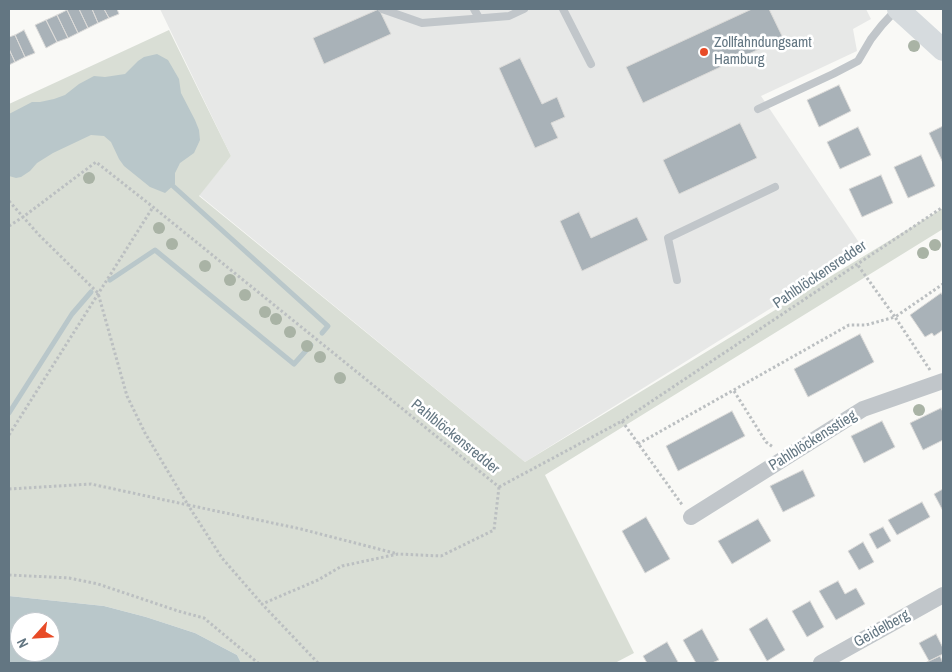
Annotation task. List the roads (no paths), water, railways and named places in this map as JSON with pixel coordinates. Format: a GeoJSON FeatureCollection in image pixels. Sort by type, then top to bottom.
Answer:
{"type":"FeatureCollection","features":[{"type":"Feature","properties":{"kind":"main road"},"geometry":{"type":"LineString","coordinates":[[898,9],[943,50]]}},
{"type":"Feature","properties":{"kind":"street","name":"Pahlblöckensstieg"},"geometry":{"type":"LineString","coordinates":[[691,517],[863,409],[941,382]]}},
{"type":"Feature","properties":{"kind":"street","name":"Geidelberg"},"geometry":{"type":"LineString","coordinates":[[821,663],[943,595]]}},
{"type":"Feature","properties":{"kind":"lane"},"geometry":{"type":"LineString","coordinates":[[382,9],[422,23],[479,18],[502,12],[509,16],[524,9]]}},
{"type":"Feature","properties":{"kind":"lane"},"geometry":{"type":"LineString","coordinates":[[474,9],[479,18]]}},
{"type":"Feature","properties":{"kind":"lane"},"geometry":{"type":"LineString","coordinates":[[564,9],[591,64]]}},
{"type":"Feature","properties":{"kind":"lane"},"geometry":{"type":"LineString","coordinates":[[758,109],[858,61],[882,25],[898,9]]}},
{"type":"Feature","properties":{"kind":"lane"},"geometry":{"type":"LineString","coordinates":[[677,280],[668,238],[775,187]]}},
{"type":"Feature","properties":{"kind":"waterway"},"geometry":{"type":"LineString","coordinates":[[173,186],[328,326],[322,333]]}},
{"type":"Feature","properties":{"kind":"waterway"},"geometry":{"type":"LineString","coordinates":[[110,280],[155,250],[294,364],[311,345]]}},
{"type":"Feature","properties":{"kind":"waterway"},"geometry":{"type":"LineString","coordinates":[[9,413],[72,314],[91,292]]}},
{"type":"Feature","properties":{"kind":"place","name":"Zollfahndungsamt Hamburg"},"geometry":{"type":"Point","coordinates":[704,52]}}]}
